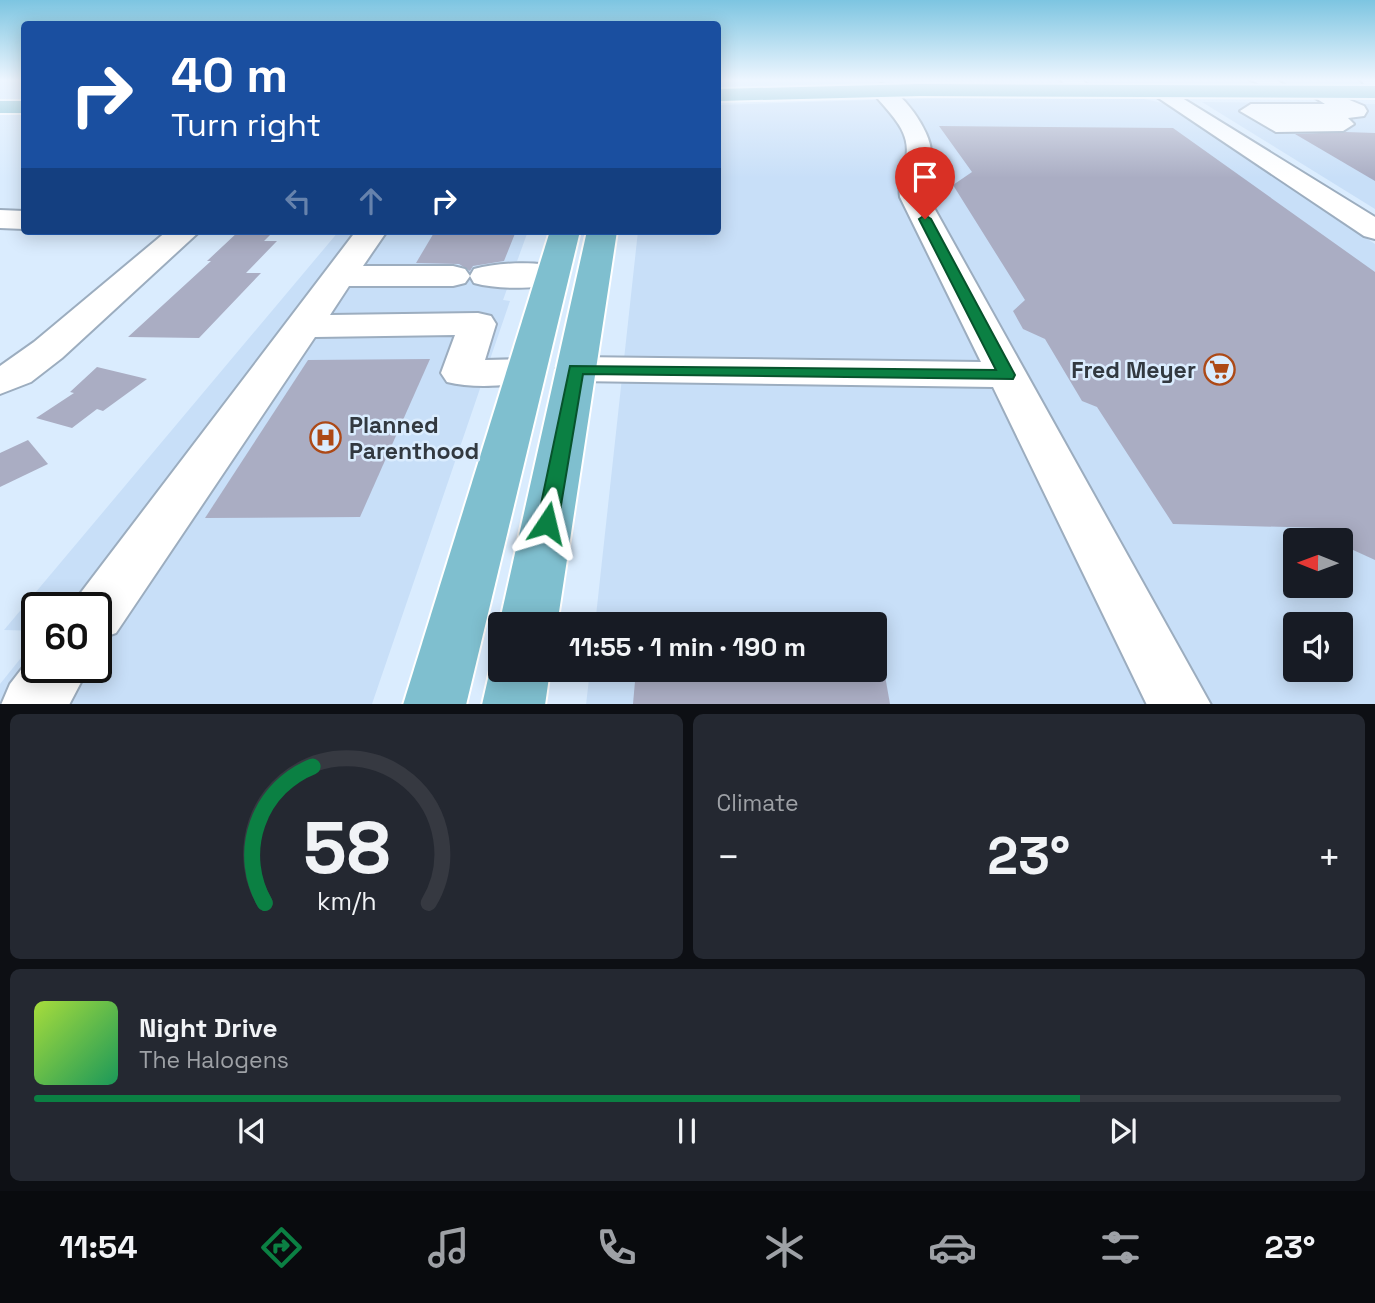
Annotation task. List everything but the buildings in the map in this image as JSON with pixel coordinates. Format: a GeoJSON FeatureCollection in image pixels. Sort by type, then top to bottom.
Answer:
{"type":"FeatureCollection","features":[{"type":"Feature","properties":{"kind":"main road"},"geometry":{"type":"LineString","coordinates":[[434,704],[564,235]]}},
{"type":"Feature","properties":{"kind":"main road"},"geometry":{"type":"LineString","coordinates":[[530,612],[601,235]]}},
{"type":"Feature","properties":{"kind":"main road"},"geometry":{"type":"LineString","coordinates":[[513,704],[518,682]]}},
{"type":"Feature","properties":{"kind":"street"},"geometry":{"type":"LineString","coordinates":[[901,113],[916,138],[919,151],[911,174],[914,197],[1179,704]]}},
{"type":"Feature","properties":{"kind":"street"},"geometry":{"type":"LineString","coordinates":[[1195,113],[1375,230]]}},
{"type":"Feature","properties":{"kind":"street"},"geometry":{"type":"LineString","coordinates":[[0,219],[21,220]]}},
{"type":"Feature","properties":{"kind":"street"},"geometry":{"type":"LineString","coordinates":[[0,381],[17,373],[48,350],[180,235]]}},
{"type":"Feature","properties":{"kind":"street"},"geometry":{"type":"LineString","coordinates":[[112,594],[369,235]]}},
{"type":"Feature","properties":{"kind":"street"},"geometry":{"type":"LineString","coordinates":[[339,276],[552,275]]}},
{"type":"Feature","properties":{"kind":"street"},"geometry":{"type":"LineString","coordinates":[[303,326],[478,324],[461,373],[526,371]]}},
{"type":"Feature","properties":{"kind":"street"},"geometry":{"type":"LineString","coordinates":[[576,369],[1007,375]]}},
{"type":"Feature","properties":{"kind":"street"},"geometry":{"type":"LineString","coordinates":[[33,704],[48,683]]}},
{"type":"Feature","properties":{"kind":"shaded area"},"geometry":{"type":"Polygon","coordinates":[[[721,113],[1180,113],[1375,244],[1375,704],[586,704],[589,682],[887,682],[887,612],[596,612],[638,235],[721,235],[721,113]]]}},
{"type":"Feature","properties":{"kind":"shaded area"},"geometry":{"type":"Polygon","coordinates":[[[1220,113],[1375,113],[1375,209],[1220,113]]]}},
{"type":"Feature","properties":{"kind":"shaded area"},"geometry":{"type":"Polygon","coordinates":[[[336,235],[527,235],[503,300],[510,301],[372,704],[0,704],[0,684],[21,658],[21,683],[112,683],[112,592],[36,592],[336,235]]]}},
{"type":"Feature","properties":{"kind":"shaded area"},"geometry":{"type":"Polygon","coordinates":[[[21,610],[21,631],[4,630],[21,610]]]}},
{"type":"Feature","properties":{"kind":"place","name":"Fred Meyer"},"geometry":{"type":"Point","coordinates":[1219,370]}},
{"type":"Feature","properties":{"kind":"place","name":"Planned Parenthood"},"geometry":{"type":"Point","coordinates":[326,438]}},
{"type":"Feature","properties":{"kind":"route"},"geometry":{"type":"LineString","coordinates":[[547,523],[576,369],[1007,375],[925,219]]}}]}
